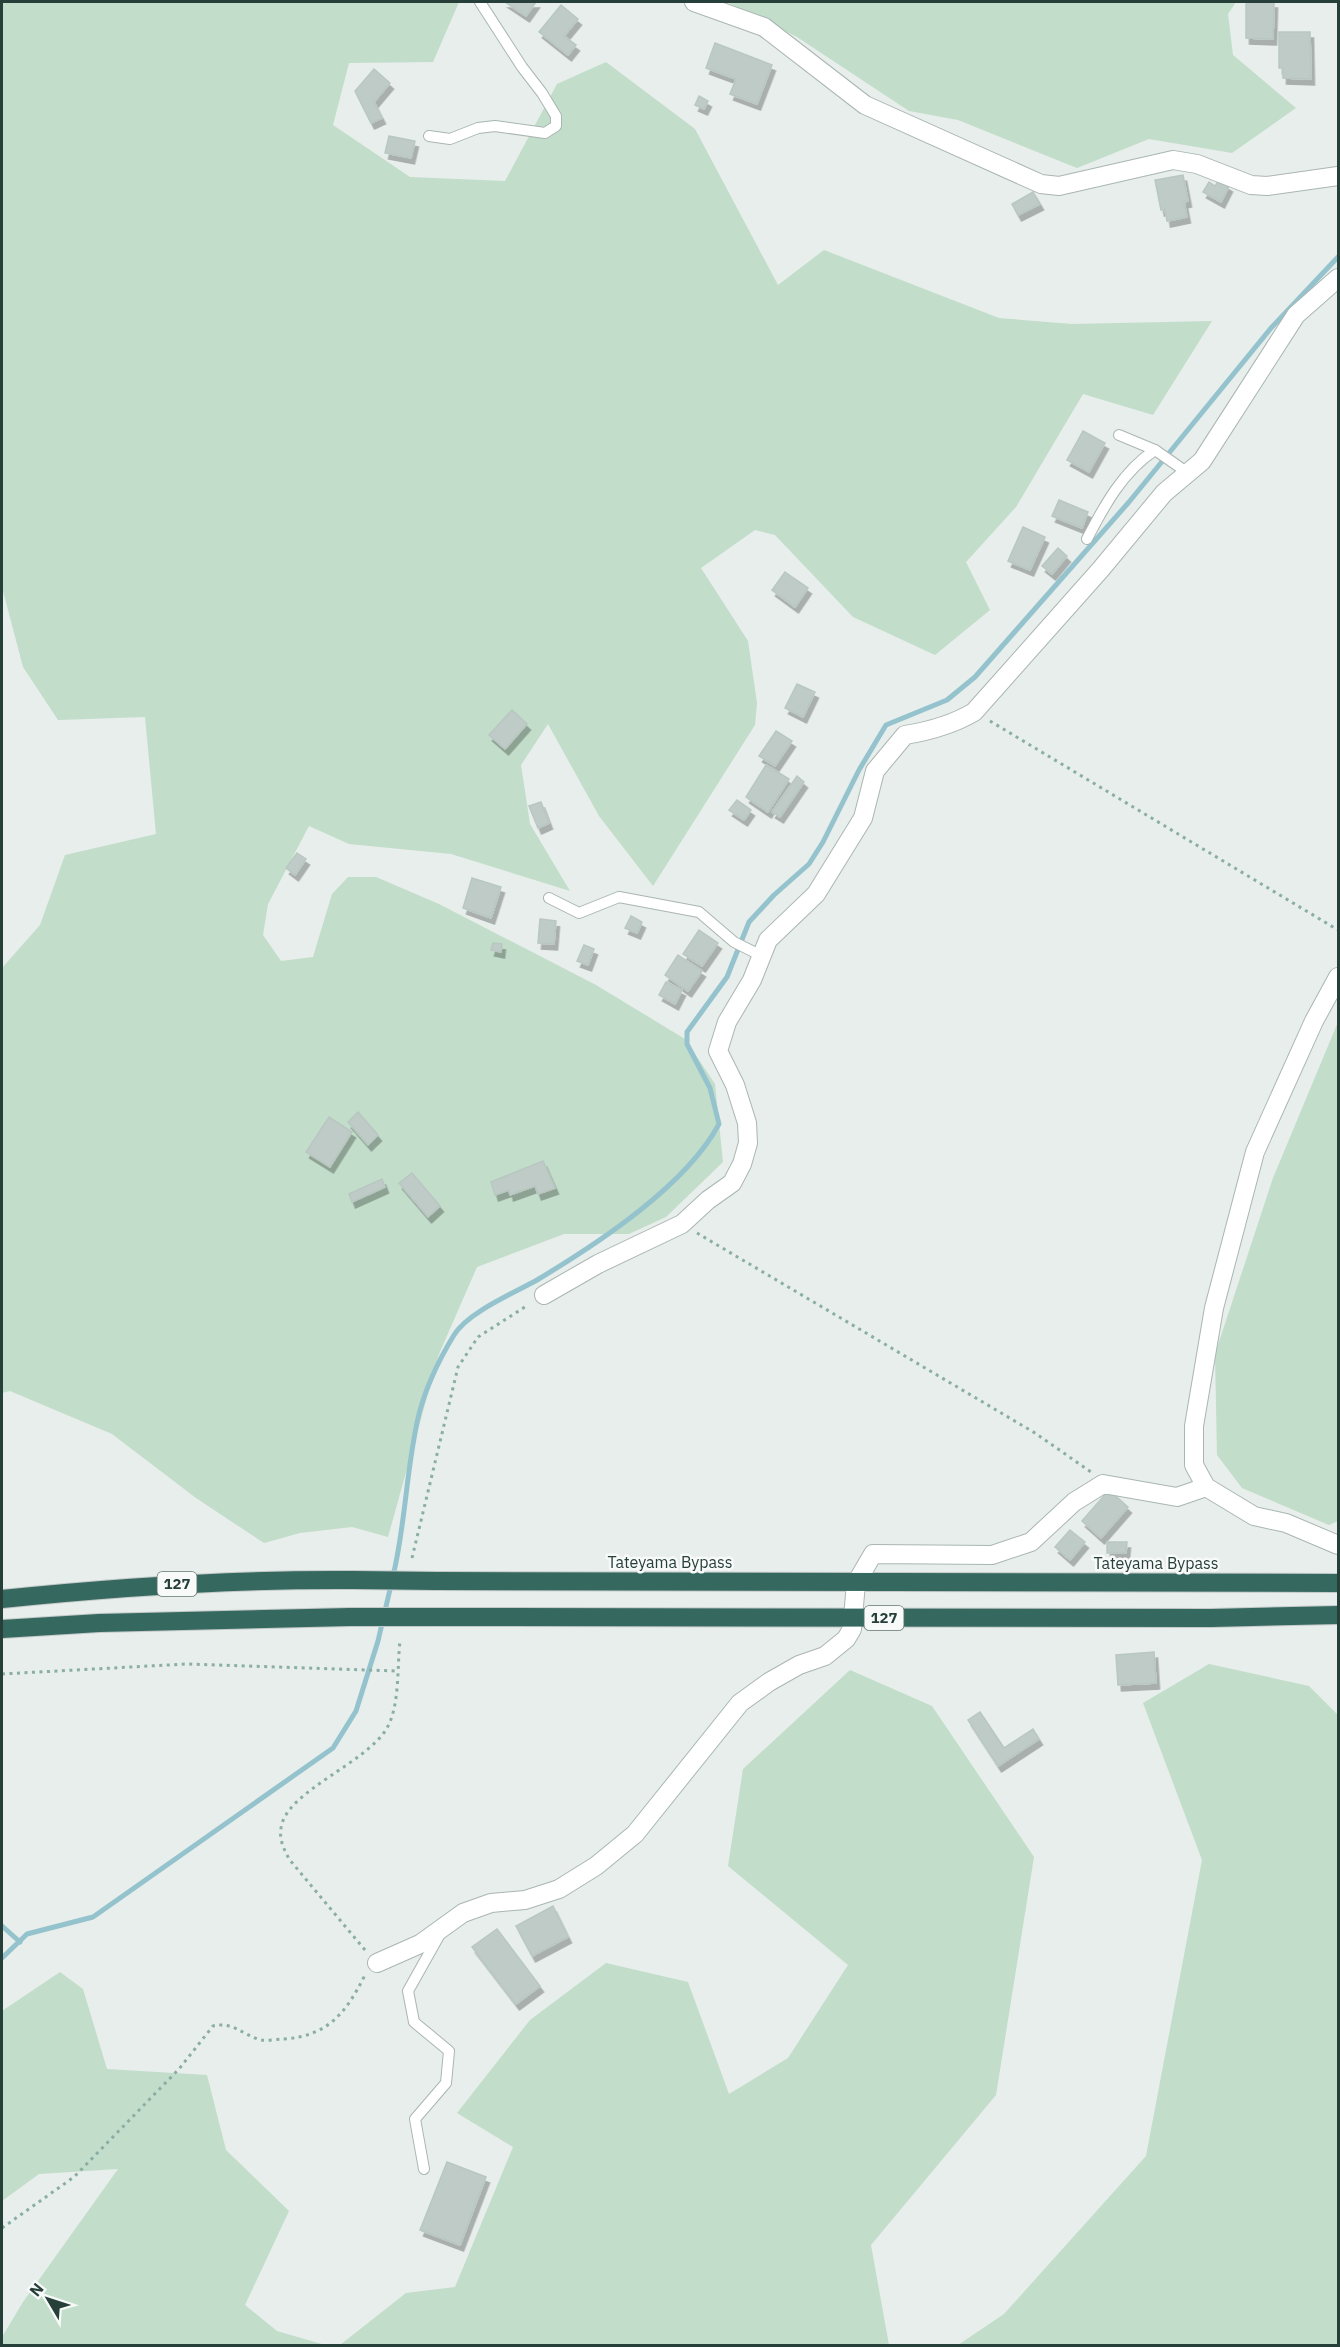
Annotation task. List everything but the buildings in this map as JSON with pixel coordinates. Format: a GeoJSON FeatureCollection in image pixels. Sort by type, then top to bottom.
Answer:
{"type":"FeatureCollection","features":[{"type":"Feature","properties":{"kind":"highway","name":"Tateyama Bypass"},"geometry":{"type":"LineString","coordinates":[[2,1599],[105,1588],[264,1579],[1338,1583]]}},
{"type":"Feature","properties":{"kind":"highway","name":"127"},"geometry":{"type":"LineString","coordinates":[[2,1629],[99,1623],[350,1617],[854,1618],[1338,1615]]}},
{"type":"Feature","properties":{"kind":"street"},"geometry":{"type":"LineString","coordinates":[[694,2],[764,27],[865,105],[1041,184],[1059,186],[1173,160],[1197,164],[1251,185],[1267,186],[1338,176]]}},
{"type":"Feature","properties":{"kind":"street"},"geometry":{"type":"LineString","coordinates":[[544,1295],[598,1264],[682,1224],[708,1200],[732,1183],[742,1164],[748,1143],[747,1123],[735,1085],[718,1051],[727,1022],[752,980],[757,952],[816,894],[863,818],[875,771],[905,735],[930,731],[958,721],[974,712],[1101,569],[1182,469],[1202,461],[1296,315],[1338,278]]}},
{"type":"Feature","properties":{"kind":"street"},"geometry":{"type":"LineString","coordinates":[[1338,977],[1314,1021],[1255,1152],[1234,1224],[1214,1308],[1194,1426],[1194,1465],[1206,1487],[1254,1516],[1286,1523],[1338,1545]]}},
{"type":"Feature","properties":{"kind":"street"},"geometry":{"type":"LineString","coordinates":[[377,1962],[420,1944],[463,1913],[491,1902],[525,1900],[559,1889],[616,1852],[635,1834],[740,1703],[769,1682],[799,1665],[825,1656],[846,1639],[852,1629],[854,1618],[856,1583],[873,1554],[992,1555],[1031,1542],[1074,1502],[1103,1484],[1177,1497],[1206,1487]]}},
{"type":"Feature","properties":{"kind":"lane"},"geometry":{"type":"LineString","coordinates":[[429,136],[450,139],[478,128],[495,126],[545,133],[556,126],[556,116],[547,100],[522,67],[480,2]]}},
{"type":"Feature","properties":{"kind":"lane"},"geometry":{"type":"LineString","coordinates":[[1119,435],[1158,452],[1182,469]]}},
{"type":"Feature","properties":{"kind":"lane"},"geometry":{"type":"LineString","coordinates":[[1087,539],[1103,509],[1123,481],[1158,452]]}},
{"type":"Feature","properties":{"kind":"lane"},"geometry":{"type":"LineString","coordinates":[[549,898],[579,913],[619,897],[699,912],[734,942],[757,952]]}},
{"type":"Feature","properties":{"kind":"lane"},"geometry":{"type":"LineString","coordinates":[[424,2169],[415,2119],[446,2083],[449,2051],[414,2022],[408,1991],[445,1924]]}},
{"type":"Feature","properties":{"kind":"path"},"geometry":{"type":"LineString","coordinates":[[974,712],[1338,930]]}},
{"type":"Feature","properties":{"kind":"path"},"geometry":{"type":"LineString","coordinates":[[682,1224],[1035,1433],[1086,1468],[1103,1484]]}},
{"type":"Feature","properties":{"kind":"path"},"geometry":{"type":"LineString","coordinates":[[412,1558],[458,1367],[478,1337],[544,1295]]}},
{"type":"Feature","properties":{"kind":"path"},"geometry":{"type":"LineString","coordinates":[[2,2228],[74,2177],[179,2069],[213,2026],[222,2024],[235,2027],[262,2040],[294,2038],[319,2032],[346,2010],[365,1975],[377,1962],[296,1868],[281,1843],[281,1827],[288,1812],[298,1800],[367,1750],[387,1728],[394,1704],[400,1641]]}},
{"type":"Feature","properties":{"kind":"path"},"geometry":{"type":"LineString","coordinates":[[2,1674],[186,1664],[397,1671]]}},
{"type":"Feature","properties":{"kind":"green space"},"geometry":{"type":"Polygon","coordinates":[[[2,2],[459,2],[433,62],[349,63],[333,125],[410,177],[505,181],[557,84],[606,62],[695,129],[778,285],[824,250],[999,318],[1072,324],[1212,321],[1153,415],[1083,394],[1016,507],[966,562],[990,610],[935,655],[853,617],[775,535],[755,530],[701,568],[748,641],[757,703],[755,725],[653,886],[599,816],[548,724],[521,765],[530,824],[570,891],[451,854],[349,844],[309,826],[268,904],[263,935],[281,961],[313,957],[332,894],[348,877],[376,877],[439,904],[596,985],[685,1039],[715,1084],[723,1162],[666,1217],[629,1234],[564,1234],[477,1267],[439,1354],[388,1537],[352,1527],[300,1533],[264,1543],[196,1498],[112,1434],[10,1391],[2,1393],[2,968],[40,925],[65,855],[156,834],[145,717],[58,720],[23,667],[2,587],[2,2]]]}},
{"type":"Feature","properties":{"kind":"green space"},"geometry":{"type":"Polygon","coordinates":[[[727,2],[1236,2],[1228,14],[1233,55],[1296,108],[1232,153],[1149,139],[1077,168],[958,120],[909,111],[797,37],[727,2]]]}},
{"type":"Feature","properties":{"kind":"green space"},"geometry":{"type":"Polygon","coordinates":[[[1338,1022],[1338,1521],[1329,1525],[1242,1488],[1217,1455],[1215,1354],[1273,1178],[1338,1022]]]}},
{"type":"Feature","properties":{"kind":"green space"},"geometry":{"type":"Polygon","coordinates":[[[1209,1664],[1309,1686],[1338,1715],[1338,2345],[958,2345],[1004,2314],[1146,2156],[1202,1860],[1143,1703],[1209,1664]]]}},
{"type":"Feature","properties":{"kind":"green space"},"geometry":{"type":"Polygon","coordinates":[[[850,1670],[932,1706],[1034,1857],[996,2095],[871,2245],[889,2345],[340,2345],[406,2293],[455,2287],[513,2147],[457,2113],[530,2020],[606,1963],[688,1982],[729,2094],[788,2058],[848,1965],[728,1866],[743,1769],[850,1670]]]}},
{"type":"Feature","properties":{"kind":"green space"},"geometry":{"type":"Polygon","coordinates":[[[60,1972],[83,1989],[107,2069],[207,2075],[226,2150],[289,2211],[245,2305],[277,2331],[325,2345],[2,2345],[2,2337],[23,2302],[118,2169],[39,2174],[2,2201],[2,2011],[60,1972]]]}},
{"type":"Feature","properties":{"kind":"waterway"},"geometry":{"type":"LineString","coordinates":[[393,1576],[419,1414],[429,1383],[454,1335],[480,1311],[561,1266],[638,1212],[663,1191],[704,1147],[719,1124],[710,1088],[687,1044],[687,1032],[727,977],[749,922],[774,895],[809,864],[823,842],[859,770],[886,725],[947,700],[975,677],[1129,502],[1271,328],[1338,257]]}},
{"type":"Feature","properties":{"kind":"waterway"},"geometry":{"type":"LineString","coordinates":[[2,1958],[27,1934],[93,1917],[333,1748],[356,1711],[378,1641],[391,1585]]}},
{"type":"Feature","properties":{"kind":"waterway"},"geometry":{"type":"LineString","coordinates":[[2,1926],[20,1942]]}}]}
